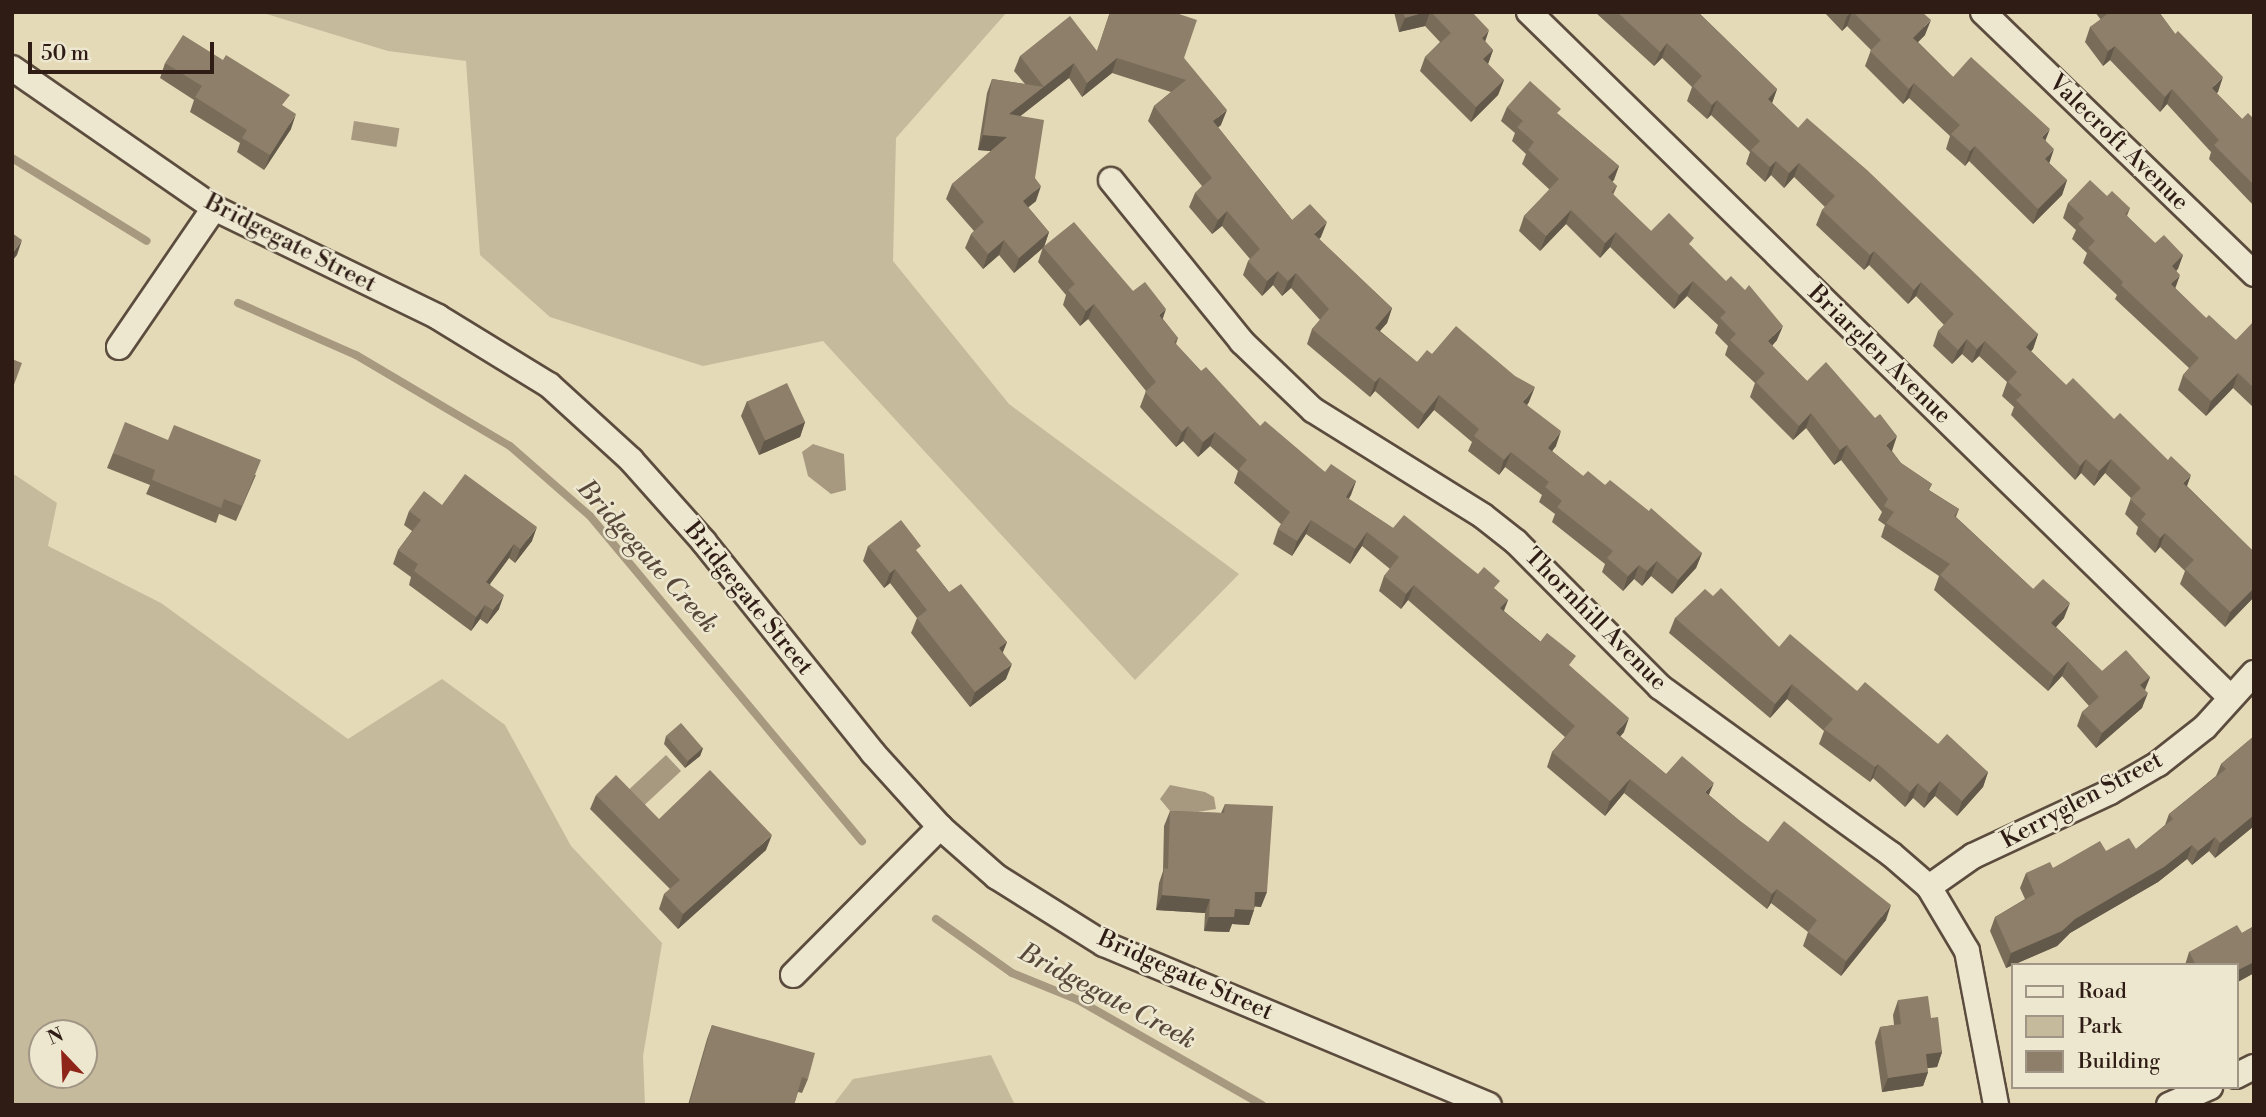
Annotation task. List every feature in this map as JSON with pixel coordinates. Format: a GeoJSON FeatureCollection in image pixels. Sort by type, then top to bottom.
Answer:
{"type":"FeatureCollection","features":[{"type":"Feature","properties":{"kind":"street","name":"Briarglen Avenue"},"geometry":{"type":"LineString","coordinates":[[1529,12],[2230,697]]}},
{"type":"Feature","properties":{"kind":"street","name":"Valecroft Avenue"},"geometry":{"type":"LineString","coordinates":[[1983,12],[2254,274]]}},
{"type":"Feature","properties":{"kind":"street","name":"Bridgegate Street"},"geometry":{"type":"LineString","coordinates":[[12,68],[214,208],[438,317],[549,385],[631,460],[704,542],[873,754],[940,827],[997,877],[1104,944],[1489,1105]]}},
{"type":"Feature","properties":{"kind":"street","name":"Thornhill Avenue"},"geometry":{"type":"LineString","coordinates":[[1111,180],[1242,342],[1313,410],[1483,516],[1516,542],[1660,687],[1891,854],[1929,887],[1967,951],[1996,1105]]}},
{"type":"Feature","properties":{"kind":"street"},"geometry":{"type":"LineString","coordinates":[[119,347],[214,208]]}},
{"type":"Feature","properties":{"kind":"street","name":"Kerryglen Street"},"geometry":{"type":"LineString","coordinates":[[1929,887],[1973,856],[2099,798],[2158,764],[2205,727],[2254,673]]}},
{"type":"Feature","properties":{"kind":"street"},"geometry":{"type":"LineString","coordinates":[[793,975],[940,827]]}},
{"type":"Feature","properties":{"kind":"street"},"geometry":{"type":"LineString","coordinates":[[2238,1075],[2254,1067]]}},
{"type":"Feature","properties":{"kind":"street"},"geometry":{"type":"LineString","coordinates":[[2169,1105],[2205,1089]]}},
{"type":"Feature","properties":{"kind":"green space"},"geometry":{"type":"Polygon","coordinates":[[[260,12],[1007,12],[896,138],[893,261],[1009,404],[1239,574],[1135,680],[823,341],[703,366],[550,317],[480,255],[466,61],[388,51],[260,12]]]}},
{"type":"Feature","properties":{"kind":"green space"},"geometry":{"type":"Polygon","coordinates":[[[12,473],[57,503],[48,546],[161,603],[348,739],[442,679],[505,725],[571,846],[662,943],[643,1056],[645,1105],[12,1105],[12,473]]]}},
{"type":"Feature","properties":{"kind":"green space"},"geometry":{"type":"Polygon","coordinates":[[[991,1055],[1015,1105],[833,1105],[853,1079],[991,1055]]]}},
{"type":"Feature","properties":{"kind":"shaded area"},"geometry":{"type":"Polygon","coordinates":[[[354,121],[399,128],[396,147],[351,140],[354,121]]]}},
{"type":"Feature","properties":{"kind":"shaded area"},"geometry":{"type":"Polygon","coordinates":[[[813,444],[844,454],[846,490],[831,494],[808,476],[802,452],[813,444]]]}},
{"type":"Feature","properties":{"kind":"shaded area"},"geometry":{"type":"Polygon","coordinates":[[[666,755],[681,771],[644,806],[629,790],[666,755]]]}},
{"type":"Feature","properties":{"kind":"shaded area"},"geometry":{"type":"Polygon","coordinates":[[[1170,785],[1205,792],[1214,797],[1216,809],[1174,816],[1160,799],[1170,785]]]}},
{"type":"Feature","properties":{"kind":"building"},"geometry":{"type":"Polygon","coordinates":[[[1110,12],[1173,12],[1197,20],[1184,58],[1227,110],[1213,121],[1292,220],[1310,204],[1327,222],[1314,234],[1392,308],[1375,328],[1417,362],[1427,350],[1432,354],[1456,326],[1515,376],[1535,387],[1523,402],[1561,431],[1548,448],[1583,476],[1588,471],[1605,485],[1610,480],[1649,511],[1651,508],[1702,553],[1678,580],[1657,561],[1647,571],[1639,565],[1628,576],[1607,558],[1613,551],[1557,507],[1562,501],[1545,487],[1549,482],[1511,452],[1504,460],[1474,436],[1479,429],[1439,395],[1424,414],[1380,377],[1375,382],[1312,329],[1329,309],[1296,273],[1288,281],[1278,271],[1267,281],[1248,261],[1260,249],[1227,211],[1218,220],[1195,193],[1212,178],[1154,106],[1186,80],[1117,58],[1087,83],[1074,63],[1044,87],[1020,56],[1070,16],[1097,51],[1110,12]]]}},
{"type":"Feature","properties":{"kind":"building"},"geometry":{"type":"Polygon","coordinates":[[[1403,12],[1426,12],[1405,18],[1403,12]]]}},
{"type":"Feature","properties":{"kind":"building"},"geometry":{"type":"Polygon","coordinates":[[[1431,12],[1472,12],[1489,30],[1482,38],[1493,50],[1483,59],[1504,80],[1476,107],[1425,57],[1451,33],[1431,12]]]}},
{"type":"Feature","properties":{"kind":"building"},"geometry":{"type":"Polygon","coordinates":[[[1617,12],[1698,12],[1777,89],[1768,99],[1798,128],[1807,118],[1867,170],[2038,334],[2026,347],[2066,385],[2073,378],[2114,419],[2120,413],[2168,460],[2171,456],[2191,475],[2183,483],[2252,550],[2254,548],[2254,588],[2230,612],[2185,569],[2194,560],[2165,533],[2160,538],[2141,520],[2146,514],[2130,499],[2141,488],[2111,459],[2099,471],[2086,459],[2080,466],[2016,400],[2022,395],[2008,382],[2017,372],[1985,341],[1977,349],[1967,339],[1958,350],[1938,331],[1954,314],[1921,282],[1914,290],[1874,251],[1870,255],[1822,210],[1835,196],[1799,163],[1789,173],[1776,161],[1770,167],[1751,150],[1760,141],[1717,100],[1712,105],[1693,86],[1702,76],[1667,43],[1660,52],[1617,12]]]}},
{"type":"Feature","properties":{"kind":"building"},"geometry":{"type":"Polygon","coordinates":[[[1853,12],[1922,12],[1931,20],[1913,38],[1953,77],[1971,57],[2050,129],[2042,137],[2054,149],[2045,159],[2067,180],[2038,209],[1975,146],[1970,151],[1951,134],[1960,125],[1914,83],[1909,89],[1870,51],[1881,40],[1853,12]]]}},
{"type":"Feature","properties":{"kind":"building"},"geometry":{"type":"Polygon","coordinates":[[[2110,12],[2159,12],[2175,34],[2178,31],[2223,77],[2212,88],[2242,119],[2248,113],[2254,119],[2254,185],[2214,145],[2219,140],[2172,89],[2165,97],[2115,46],[2108,51],[2090,27],[2110,12]]]}},
{"type":"Feature","properties":{"kind":"building"},"geometry":{"type":"Polygon","coordinates":[[[183,35],[223,60],[226,55],[290,95],[282,105],[296,114],[270,155],[242,138],[247,130],[195,97],[202,86],[165,63],[183,35]]]}},
{"type":"Feature","properties":{"kind":"building"},"geometry":{"type":"Polygon","coordinates":[[[992,79],[1044,87],[1009,114],[1044,120],[1035,178],[1041,186],[1023,201],[1049,232],[1019,258],[1004,240],[988,254],[971,234],[984,222],[952,184],[1007,137],[983,135],[992,79]]]}},
{"type":"Feature","properties":{"kind":"building"},"geometry":{"type":"Polygon","coordinates":[[[1530,81],[1561,109],[1557,113],[1619,166],[1608,177],[1617,186],[1611,192],[1651,231],[1669,213],[1694,238],[1689,244],[1726,281],[1731,276],[1745,290],[1749,285],[1783,326],[1768,341],[1807,381],[1826,362],[1875,418],[1880,414],[1897,436],[1886,445],[1901,463],[1932,484],[1928,490],[1959,509],[1954,516],[2033,589],[2043,579],[2070,603],[2051,623],[2102,671],[2126,650],[2150,677],[2140,685],[2148,693],[2102,733],[2082,712],[2099,697],[2068,661],[2054,676],[1940,575],[1950,564],[1886,523],[1894,512],[1884,506],[1888,499],[1847,445],[1840,450],[1811,413],[1799,426],[1756,382],[1765,373],[1730,340],[1736,334],[1720,318],[1726,312],[1693,281],[1679,295],[1616,232],[1605,243],[1571,210],[1546,236],[1524,216],[1559,179],[1528,150],[1534,142],[1517,127],[1523,121],[1507,107],[1530,81]]]}},
{"type":"Feature","properties":{"kind":"building"},"geometry":{"type":"Polygon","coordinates":[[[2090,180],[2107,196],[2112,191],[2130,208],[2125,214],[2155,243],[2164,235],[2183,255],[2172,266],[2180,275],[2171,284],[2206,318],[2209,315],[2236,340],[2254,323],[2254,388],[2238,373],[2211,401],[2183,375],[2199,358],[2121,285],[2123,282],[2088,248],[2095,241],[2078,224],[2084,218],[2068,203],[2090,180]]]}},
{"type":"Feature","properties":{"kind":"building"},"geometry":{"type":"Polygon","coordinates":[[[1074,222],[1133,291],[1145,282],[1166,309],[1159,315],[1178,338],[1174,342],[1201,371],[1206,367],[1260,426],[1265,421],[1325,472],[1331,464],[1356,481],[1346,497],[1393,528],[1404,515],[1478,574],[1484,567],[1500,581],[1494,588],[1508,600],[1500,608],[1540,642],[1547,633],[1576,656],[1569,665],[1629,718],[1616,733],[1666,774],[1682,756],[1714,783],[1705,792],[1768,842],[1784,821],[1891,905],[1846,961],[1808,932],[1817,920],[1777,889],[1772,894],[1630,779],[1610,801],[1552,752],[1575,726],[1414,585],[1406,594],[1384,576],[1399,557],[1367,532],[1355,549],[1311,520],[1297,541],[1278,529],[1290,512],[1239,469],[1247,460],[1215,432],[1203,442],[1188,426],[1182,432],[1145,392],[1156,382],[1094,304],[1086,311],[1068,290],[1075,284],[1043,247],[1074,222]]]}},
{"type":"Feature","properties":{"kind":"building"},"geometry":{"type":"Polygon","coordinates":[[[12,233],[22,240],[12,254],[12,233]]]}},
{"type":"Feature","properties":{"kind":"building"},"geometry":{"type":"Polygon","coordinates":[[[12,359],[22,363],[12,390],[12,359]]]}},
{"type":"Feature","properties":{"kind":"building"},"geometry":{"type":"Polygon","coordinates":[[[787,383],[805,422],[765,441],[747,402],[787,383]]]}},
{"type":"Feature","properties":{"kind":"building"},"geometry":{"type":"Polygon","coordinates":[[[125,422],[168,440],[174,425],[261,460],[242,506],[224,499],[221,508],[152,480],[155,470],[113,453],[125,422]]]}},
{"type":"Feature","properties":{"kind":"building"},"geometry":{"type":"Polygon","coordinates":[[[465,474],[537,527],[520,549],[514,544],[486,582],[504,595],[493,610],[485,605],[476,617],[414,571],[418,564],[398,550],[421,520],[409,511],[424,491],[442,505],[465,474]]]}},
{"type":"Feature","properties":{"kind":"building"},"geometry":{"type":"Polygon","coordinates":[[[901,520],[921,546],[916,550],[949,592],[961,584],[1007,642],[999,648],[1012,664],[975,692],[917,618],[927,610],[895,569],[890,573],[868,546],[901,520]]]}},
{"type":"Feature","properties":{"kind":"building"},"geometry":{"type":"Polygon","coordinates":[[[1721,588],[1779,647],[1790,634],[1857,691],[1865,682],[1938,744],[1947,734],[1988,772],[1962,801],[1940,781],[1929,793],[1918,783],[1910,792],[1878,764],[1875,767],[1824,729],[1833,719],[1792,684],[1775,704],[1675,618],[1705,589],[1713,596],[1721,588]]]}},
{"type":"Feature","properties":{"kind":"building"},"geometry":{"type":"Polygon","coordinates":[[[681,723],[703,748],[688,761],[666,736],[681,723]]]}},
{"type":"Feature","properties":{"kind":"building"},"geometry":{"type":"Polygon","coordinates":[[[2254,736],[2254,815],[2220,843],[2215,837],[2198,851],[2192,845],[2164,867],[2075,919],[2062,931],[2011,953],[1995,917],[2035,894],[2026,873],[2050,862],[2053,868],[2100,841],[2106,851],[2129,838],[2136,849],[2173,819],[2169,814],[2226,769],[2221,764],[2254,736]]]}},
{"type":"Feature","properties":{"kind":"building"},"geometry":{"type":"Polygon","coordinates":[[[710,770],[772,835],[683,914],[664,894],[680,880],[596,795],[616,775],[659,819],[710,770]]]}},
{"type":"Feature","properties":{"kind":"building"},"geometry":{"type":"Polygon","coordinates":[[[1225,804],[1273,806],[1267,892],[1255,892],[1254,910],[1235,909],[1234,917],[1209,917],[1210,899],[1162,895],[1164,868],[1168,869],[1170,811],[1224,813],[1225,804]]]}},
{"type":"Feature","properties":{"kind":"building"},"geometry":{"type":"Polygon","coordinates":[[[2237,925],[2242,933],[2254,926],[2254,962],[2238,970],[2238,963],[2195,963],[2189,952],[2237,925]]]}},
{"type":"Feature","properties":{"kind":"building"},"geometry":{"type":"Polygon","coordinates":[[[1928,996],[1931,1018],[1938,1017],[1942,1052],[1926,1054],[1928,1072],[1888,1078],[1880,1027],[1901,1024],[1898,1000],[1928,996]]]}},
{"type":"Feature","properties":{"kind":"building"},"geometry":{"type":"Polygon","coordinates":[[[712,1025],[815,1053],[808,1079],[802,1077],[794,1105],[689,1105],[712,1025]]]}},
{"type":"Feature","properties":{"kind":"waterway","name":"Bridgegate Creek"},"geometry":{"type":"LineString","coordinates":[[12,158],[147,241]]}},
{"type":"Feature","properties":{"kind":"waterway","name":"Bridgegate Creek"},"geometry":{"type":"LineString","coordinates":[[238,303],[356,355],[510,446],[590,516],[862,841]]}},
{"type":"Feature","properties":{"kind":"waterway","name":"Bridgegate Creek"},"geometry":{"type":"LineString","coordinates":[[936,919],[1012,973],[1078,1000],[1262,1105]]}}]}
